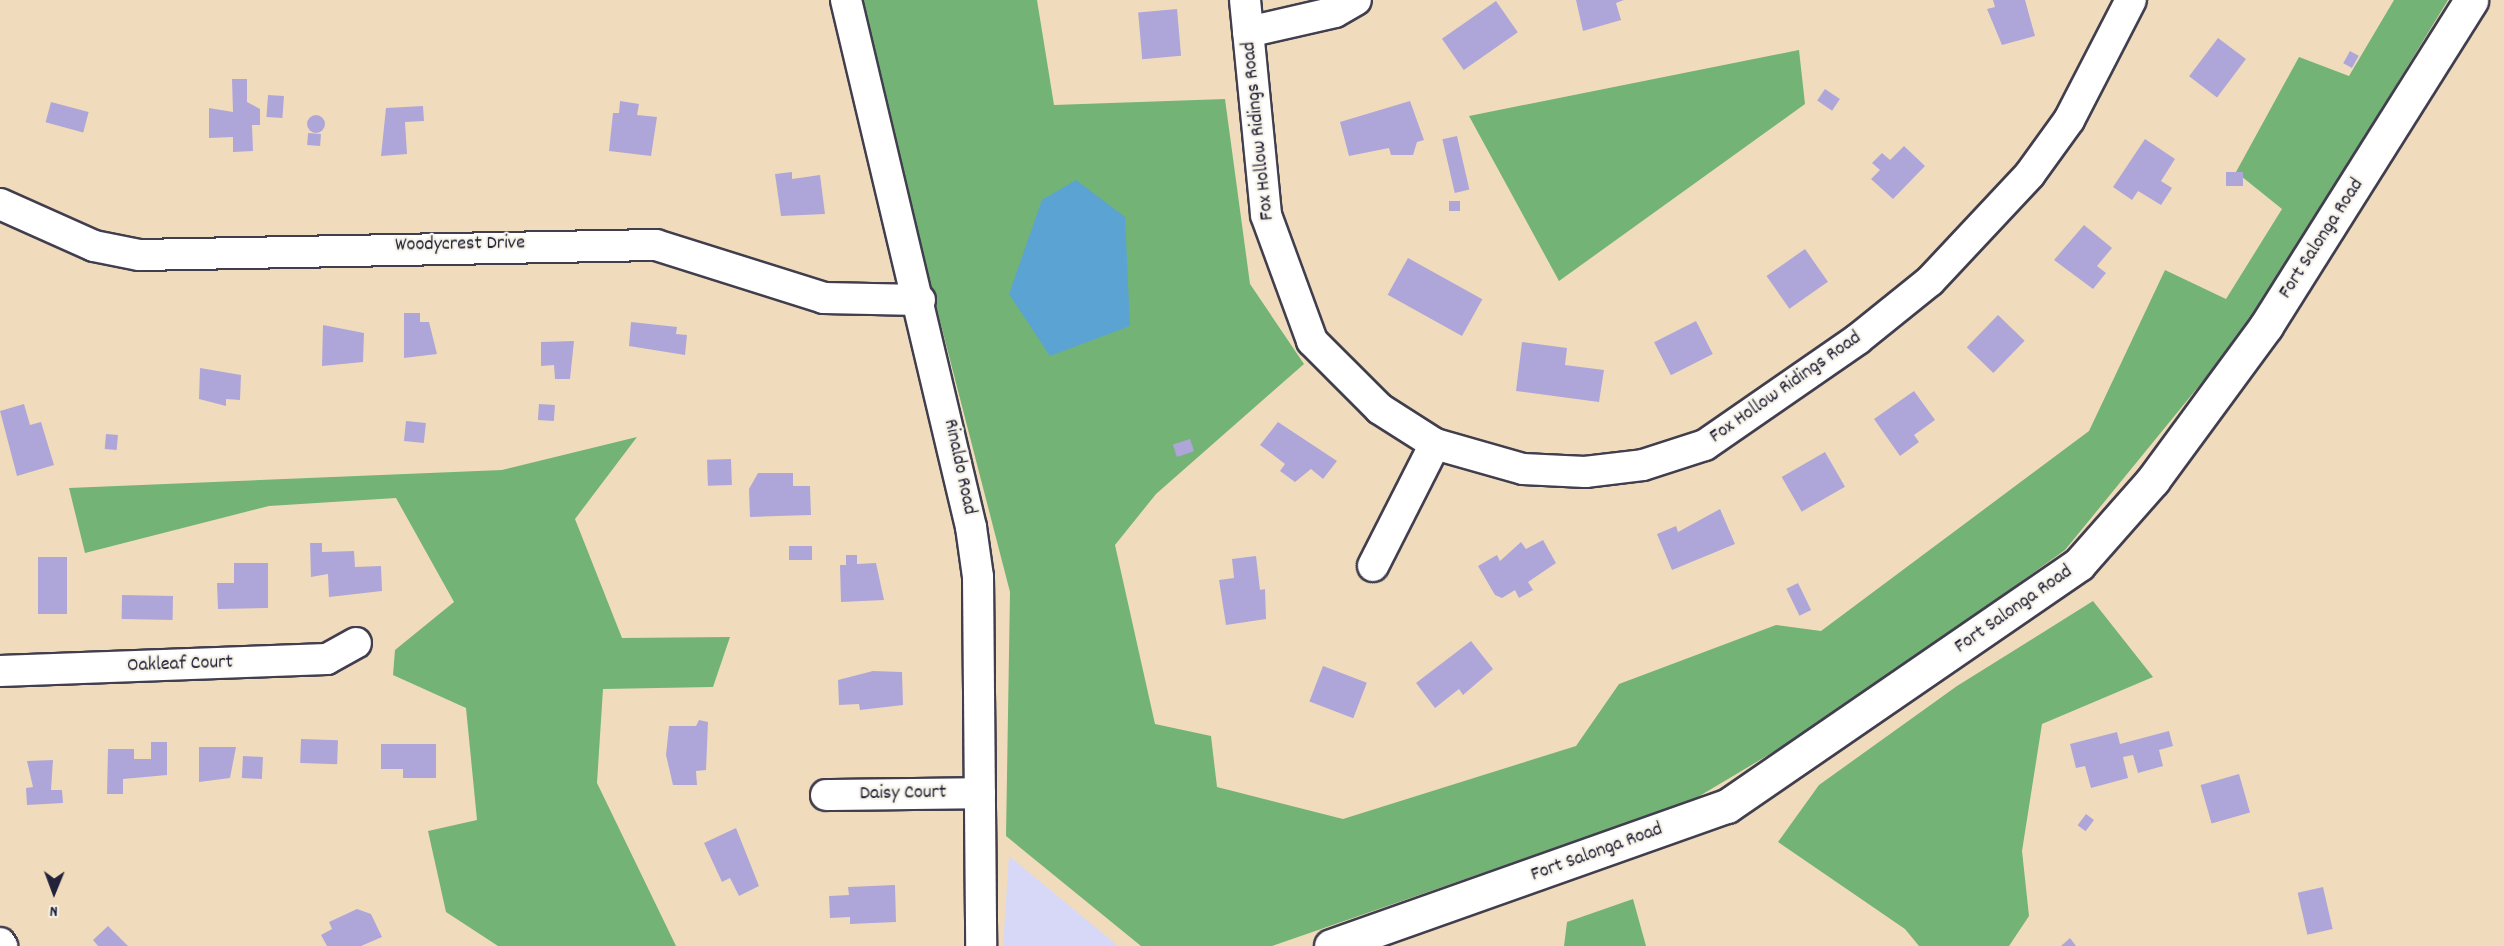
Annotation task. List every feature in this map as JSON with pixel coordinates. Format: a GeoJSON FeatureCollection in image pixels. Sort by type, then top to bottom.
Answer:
{"type":"FeatureCollection","features":[{"type":"Feature","properties":{"kind":"main road","name":"Fort Salonga Road"},"geometry":{"type":"LineString","coordinates":[[1331,946],[1727,806],[2079,564],[2153,480],[2266,326],[2471,0]]}},
{"type":"Feature","properties":{"kind":"street","name":"Rinaldo Road"},"geometry":{"type":"LineString","coordinates":[[846,0],[957,455],[978,578],[981,946]]}},
{"type":"Feature","properties":{"kind":"street","name":"Fox Hollow Ridings Road"},"geometry":{"type":"LineString","coordinates":[[1245,0],[1266,215],[1312,341],[1380,409],[1435,444],[1523,470],[1585,472],[1643,465],[1705,445],[1761,409],[1930,281],[1994,214],[2069,120],[2131,0]]}},
{"type":"Feature","properties":{"kind":"street"},"geometry":{"type":"LineString","coordinates":[[1248,32],[1305,21],[1356,0]]}},
{"type":"Feature","properties":{"kind":"street","name":"Woodycrest Drive"},"geometry":{"type":"LineString","coordinates":[[0,204],[94,246],[139,255],[656,245],[824,298],[920,300]]}},
{"type":"Feature","properties":{"kind":"street"},"geometry":{"type":"LineString","coordinates":[[1373,566],[1435,444]]}},
{"type":"Feature","properties":{"kind":"street","name":"Oakleaf Court"},"geometry":{"type":"LineString","coordinates":[[0,671],[327,660],[356,644]]}},
{"type":"Feature","properties":{"kind":"street","name":"Daisy Court"},"geometry":{"type":"LineString","coordinates":[[826,795],[980,793]]}},
{"type":"Feature","properties":{"kind":"shaded area"},"geometry":{"type":"Polygon","coordinates":[[[1009,856],[1118,946],[1003,946],[1009,856]]]}},
{"type":"Feature","properties":{"kind":"green space"},"geometry":{"type":"Polygon","coordinates":[[[857,0],[1037,0],[1054,105],[1225,99],[1250,284],[1304,364],[1156,494],[1115,545],[1155,724],[1211,736],[1217,787],[1343,819],[1576,746],[1619,684],[1776,625],[1821,631],[2089,431],[2165,270],[2226,299],[2282,209],[2236,172],[2299,57],[2349,76],[2394,0],[2448,0],[2252,321],[2065,550],[1834,716],[1691,801],[1272,946],[1141,946],[1006,836],[1010,592],[857,0]]]}},
{"type":"Feature","properties":{"kind":"green space"},"geometry":{"type":"Polygon","coordinates":[[[1799,50],[1805,104],[1559,281],[1469,116],[1799,50]]]}},
{"type":"Feature","properties":{"kind":"green space"},"geometry":{"type":"Polygon","coordinates":[[[637,437],[575,519],[622,638],[730,637],[713,687],[603,689],[597,783],[676,946],[498,946],[446,912],[428,831],[477,820],[466,708],[393,675],[395,650],[454,602],[396,498],[269,506],[85,553],[69,488],[502,470],[637,437]]]}},
{"type":"Feature","properties":{"kind":"green space"},"geometry":{"type":"Polygon","coordinates":[[[2093,601],[2153,677],[2042,724],[2022,851],[2029,916],[2009,946],[1919,946],[1905,929],[1778,842],[1819,785],[1957,686],[2093,601]]]}},
{"type":"Feature","properties":{"kind":"green space"},"geometry":{"type":"Polygon","coordinates":[[[1633,899],[1646,946],[1564,946],[1567,922],[1633,899]]]}},
{"type":"Feature","properties":{"kind":"water"},"geometry":{"type":"Polygon","coordinates":[[[1076,180],[1125,217],[1130,326],[1050,356],[1009,294],[1042,200],[1076,180]]]}},
{"type":"Feature","properties":{"kind":"building"},"geometry":{"type":"Polygon","coordinates":[[[1576,0],[1624,0],[1616,3],[1621,20],[1583,31],[1576,0]]]}},
{"type":"Feature","properties":{"kind":"building"},"geometry":{"type":"Polygon","coordinates":[[[1993,0],[2025,0],[2035,36],[2002,45],[1987,9],[1995,7],[1993,0]]]}},
{"type":"Feature","properties":{"kind":"building"},"geometry":{"type":"Polygon","coordinates":[[[1496,1],[1518,32],[1464,70],[1442,39],[1496,1]]]}},
{"type":"Feature","properties":{"kind":"building"},"geometry":{"type":"Polygon","coordinates":[[[1177,9],[1181,56],[1142,59],[1138,12],[1177,9]]]}},
{"type":"Feature","properties":{"kind":"building"},"geometry":{"type":"Polygon","coordinates":[[[2218,38],[2246,59],[2217,97],[2189,76],[2218,38]]]}},
{"type":"Feature","properties":{"kind":"building"},"geometry":{"type":"Polygon","coordinates":[[[2350,51],[2359,56],[2352,68],[2343,63],[2350,51]]]}},
{"type":"Feature","properties":{"kind":"building"},"geometry":{"type":"Polygon","coordinates":[[[232,79],[247,79],[247,102],[260,109],[260,125],[252,125],[253,151],[233,152],[233,137],[209,138],[209,108],[233,112],[232,79]]]}},
{"type":"Feature","properties":{"kind":"building"},"geometry":{"type":"Polygon","coordinates":[[[1825,89],[1840,99],[1832,111],[1817,101],[1825,89]]]}},
{"type":"Feature","properties":{"kind":"building"},"geometry":{"type":"Polygon","coordinates":[[[268,95],[284,96],[282,118],[266,117],[268,95]]]}},
{"type":"Feature","properties":{"kind":"building"},"geometry":{"type":"Polygon","coordinates":[[[620,101],[639,104],[637,115],[657,117],[651,156],[609,151],[613,113],[619,113],[620,101]]]}},
{"type":"Feature","properties":{"kind":"building"},"geometry":{"type":"Polygon","coordinates":[[[1410,101],[1424,140],[1417,142],[1413,155],[1391,155],[1389,148],[1349,156],[1340,122],[1410,101]]]}},
{"type":"Feature","properties":{"kind":"building"},"geometry":{"type":"Polygon","coordinates":[[[51,102],[89,112],[83,132],[46,122],[51,102]]]}},
{"type":"Feature","properties":{"kind":"building"},"geometry":{"type":"Polygon","coordinates":[[[423,106],[424,121],[405,122],[407,154],[381,156],[386,108],[423,106]]]}},
{"type":"Feature","properties":{"kind":"building"},"geometry":{"type":"Polygon","coordinates":[[[312,115],[320,115],[325,120],[323,131],[312,133],[307,128],[307,120],[312,115]]]}},
{"type":"Feature","properties":{"kind":"building"},"geometry":{"type":"Polygon","coordinates":[[[308,133],[321,134],[320,146],[307,145],[308,133]]]}},
{"type":"Feature","properties":{"kind":"building"},"geometry":{"type":"Polygon","coordinates":[[[1457,136],[1469,190],[1455,193],[1442,139],[1457,136]]]}},
{"type":"Feature","properties":{"kind":"building"},"geometry":{"type":"Polygon","coordinates":[[[2145,139],[2175,159],[2161,181],[2172,188],[2161,205],[2138,191],[2132,200],[2113,187],[2145,139]]]}},
{"type":"Feature","properties":{"kind":"building"},"geometry":{"type":"Polygon","coordinates":[[[1904,146],[1925,166],[1893,199],[1871,179],[1880,170],[1872,163],[1882,153],[1890,160],[1904,146]]]}},
{"type":"Feature","properties":{"kind":"building"},"geometry":{"type":"Polygon","coordinates":[[[792,172],[792,179],[820,175],[825,214],[781,216],[775,174],[792,172]]]}},
{"type":"Feature","properties":{"kind":"building"},"geometry":{"type":"Polygon","coordinates":[[[2226,172],[2243,172],[2243,186],[2226,186],[2226,172]]]}},
{"type":"Feature","properties":{"kind":"building"},"geometry":{"type":"Polygon","coordinates":[[[1449,201],[1460,201],[1460,211],[1449,211],[1449,201]]]}},
{"type":"Feature","properties":{"kind":"building"},"geometry":{"type":"Polygon","coordinates":[[[2084,225],[2112,248],[2097,266],[2106,273],[2093,289],[2054,260],[2084,225]]]}},
{"type":"Feature","properties":{"kind":"building"},"geometry":{"type":"Polygon","coordinates":[[[1805,249],[1828,282],[1789,309],[1766,276],[1805,249]]]}},
{"type":"Feature","properties":{"kind":"building"},"geometry":{"type":"Polygon","coordinates":[[[1408,258],[1482,299],[1462,336],[1388,295],[1408,258]]]}},
{"type":"Feature","properties":{"kind":"building"},"geometry":{"type":"Polygon","coordinates":[[[404,313],[420,313],[420,322],[429,322],[437,354],[404,358],[404,313]]]}},
{"type":"Feature","properties":{"kind":"building"},"geometry":{"type":"Polygon","coordinates":[[[1998,315],[2025,341],[1993,373],[1967,347],[1998,315]]]}},
{"type":"Feature","properties":{"kind":"building"},"geometry":{"type":"Polygon","coordinates":[[[1696,321],[1713,354],[1671,375],[1654,342],[1696,321]]]}},
{"type":"Feature","properties":{"kind":"building"},"geometry":{"type":"Polygon","coordinates":[[[631,322],[677,327],[676,334],[687,335],[685,355],[629,346],[631,322]]]}},
{"type":"Feature","properties":{"kind":"building"},"geometry":{"type":"Polygon","coordinates":[[[323,325],[364,333],[363,362],[322,366],[323,325]]]}},
{"type":"Feature","properties":{"kind":"building"},"geometry":{"type":"Polygon","coordinates":[[[574,341],[570,379],[555,379],[554,365],[541,366],[541,342],[574,341]]]}},
{"type":"Feature","properties":{"kind":"building"},"geometry":{"type":"Polygon","coordinates":[[[1522,342],[1567,348],[1565,365],[1604,370],[1599,402],[1516,391],[1522,342]]]}},
{"type":"Feature","properties":{"kind":"building"},"geometry":{"type":"Polygon","coordinates":[[[200,368],[241,375],[240,400],[226,399],[226,406],[199,399],[200,368]]]}},
{"type":"Feature","properties":{"kind":"building"},"geometry":{"type":"Polygon","coordinates":[[[1914,391],[1935,420],[1914,435],[1919,442],[1900,456],[1874,419],[1914,391]]]}},
{"type":"Feature","properties":{"kind":"building"},"geometry":{"type":"Polygon","coordinates":[[[24,404],[30,425],[41,422],[54,465],[17,476],[0,411],[24,404]]]}},
{"type":"Feature","properties":{"kind":"building"},"geometry":{"type":"Polygon","coordinates":[[[539,404],[555,405],[554,421],[538,420],[539,404]]]}},
{"type":"Feature","properties":{"kind":"building"},"geometry":{"type":"Polygon","coordinates":[[[406,421],[426,423],[424,443],[404,441],[406,421]]]}},
{"type":"Feature","properties":{"kind":"building"},"geometry":{"type":"Polygon","coordinates":[[[1278,422],[1337,461],[1323,479],[1311,469],[1295,482],[1280,471],[1285,464],[1260,445],[1278,422]]]}},
{"type":"Feature","properties":{"kind":"building"},"geometry":{"type":"Polygon","coordinates":[[[106,434],[118,435],[117,450],[105,449],[106,434]]]}},
{"type":"Feature","properties":{"kind":"building"},"geometry":{"type":"Polygon","coordinates":[[[1190,439],[1194,451],[1177,457],[1173,445],[1190,439]]]}},
{"type":"Feature","properties":{"kind":"building"},"geometry":{"type":"Polygon","coordinates":[[[1825,452],[1845,487],[1802,512],[1782,477],[1825,452]]]}},
{"type":"Feature","properties":{"kind":"building"},"geometry":{"type":"Polygon","coordinates":[[[731,459],[732,485],[708,486],[707,460],[731,459]]]}},
{"type":"Feature","properties":{"kind":"building"},"geometry":{"type":"Polygon","coordinates":[[[758,473],[793,473],[793,486],[810,486],[811,515],[750,517],[749,489],[758,473]]]}},
{"type":"Feature","properties":{"kind":"building"},"geometry":{"type":"Polygon","coordinates":[[[1720,509],[1735,544],[1672,570],[1657,534],[1676,526],[1678,532],[1720,509]]]}},
{"type":"Feature","properties":{"kind":"building"},"geometry":{"type":"Polygon","coordinates":[[[1543,540],[1556,563],[1528,582],[1533,590],[1519,598],[1515,590],[1502,598],[1495,595],[1478,566],[1497,555],[1500,561],[1521,542],[1526,549],[1543,540]]]}},
{"type":"Feature","properties":{"kind":"building"},"geometry":{"type":"Polygon","coordinates":[[[310,543],[322,543],[322,552],[354,551],[355,567],[381,566],[382,591],[329,597],[328,574],[311,577],[310,543]]]}},
{"type":"Feature","properties":{"kind":"building"},"geometry":{"type":"Polygon","coordinates":[[[789,546],[812,546],[812,560],[789,560],[789,546]]]}},
{"type":"Feature","properties":{"kind":"building"},"geometry":{"type":"Polygon","coordinates":[[[846,555],[857,555],[857,564],[876,563],[884,600],[841,602],[840,565],[846,565],[846,555]]]}},
{"type":"Feature","properties":{"kind":"building"},"geometry":{"type":"Polygon","coordinates":[[[1256,556],[1260,590],[1265,589],[1266,619],[1226,625],[1219,580],[1234,578],[1232,559],[1256,556]]]}},
{"type":"Feature","properties":{"kind":"building"},"geometry":{"type":"Polygon","coordinates":[[[38,557],[67,557],[67,614],[38,614],[38,557]]]}},
{"type":"Feature","properties":{"kind":"building"},"geometry":{"type":"Polygon","coordinates":[[[234,563],[268,563],[268,608],[218,609],[217,583],[234,583],[234,563]]]}},
{"type":"Feature","properties":{"kind":"building"},"geometry":{"type":"Polygon","coordinates":[[[1798,583],[1811,610],[1799,616],[1786,589],[1798,583]]]}},
{"type":"Feature","properties":{"kind":"building"},"geometry":{"type":"Polygon","coordinates":[[[122,595],[173,596],[173,620],[122,619],[122,595]]]}},
{"type":"Feature","properties":{"kind":"building"},"geometry":{"type":"Polygon","coordinates":[[[1471,641],[1493,669],[1463,695],[1459,689],[1435,708],[1416,683],[1471,641]]]}},
{"type":"Feature","properties":{"kind":"building"},"geometry":{"type":"Polygon","coordinates":[[[1323,666],[1367,683],[1353,718],[1309,701],[1323,666]]]}},
{"type":"Feature","properties":{"kind":"building"},"geometry":{"type":"Polygon","coordinates":[[[873,671],[902,672],[903,705],[860,710],[859,704],[839,705],[838,680],[873,671]]]}},
{"type":"Feature","properties":{"kind":"building"},"geometry":{"type":"Polygon","coordinates":[[[699,720],[708,722],[706,770],[696,771],[697,785],[673,785],[666,755],[669,726],[696,726],[699,720]]]}},
{"type":"Feature","properties":{"kind":"building"},"geometry":{"type":"Polygon","coordinates":[[[2169,731],[2173,746],[2159,750],[2163,766],[2138,773],[2133,755],[2123,757],[2128,778],[2091,788],[2085,766],[2076,768],[2070,744],[2117,732],[2120,744],[2169,731]]]}},
{"type":"Feature","properties":{"kind":"building"},"geometry":{"type":"Polygon","coordinates":[[[301,739],[338,740],[337,764],[300,763],[301,739]]]}},
{"type":"Feature","properties":{"kind":"building"},"geometry":{"type":"Polygon","coordinates":[[[151,742],[167,742],[167,775],[123,779],[123,794],[107,794],[108,749],[134,749],[134,759],[151,759],[151,742]]]}},
{"type":"Feature","properties":{"kind":"building"},"geometry":{"type":"Polygon","coordinates":[[[381,744],[436,744],[436,778],[403,778],[403,769],[381,769],[381,744]]]}},
{"type":"Feature","properties":{"kind":"building"},"geometry":{"type":"Polygon","coordinates":[[[199,747],[236,747],[230,778],[199,782],[199,747]]]}},
{"type":"Feature","properties":{"kind":"building"},"geometry":{"type":"Polygon","coordinates":[[[243,756],[263,757],[262,779],[242,778],[243,756]]]}},
{"type":"Feature","properties":{"kind":"building"},"geometry":{"type":"Polygon","coordinates":[[[53,760],[51,790],[62,790],[63,803],[27,805],[26,788],[33,787],[27,761],[53,760]]]}},
{"type":"Feature","properties":{"kind":"building"},"geometry":{"type":"Polygon","coordinates":[[[2239,774],[2250,812],[2212,823],[2201,785],[2239,774]]]}},
{"type":"Feature","properties":{"kind":"building"},"geometry":{"type":"Polygon","coordinates":[[[2086,814],[2094,820],[2086,831],[2078,825],[2086,814]]]}},
{"type":"Feature","properties":{"kind":"building"},"geometry":{"type":"Polygon","coordinates":[[[736,828],[759,886],[739,896],[730,878],[722,882],[704,843],[736,828]]]}},
{"type":"Feature","properties":{"kind":"building"},"geometry":{"type":"Polygon","coordinates":[[[895,885],[896,922],[850,924],[850,917],[830,918],[829,896],[849,895],[848,887],[895,885]]]}},
{"type":"Feature","properties":{"kind":"building"},"geometry":{"type":"Polygon","coordinates":[[[2323,887],[2333,929],[2307,935],[2298,893],[2323,887]]]}},
{"type":"Feature","properties":{"kind":"building"},"geometry":{"type":"Polygon","coordinates":[[[357,909],[371,914],[382,937],[361,946],[327,946],[321,935],[332,929],[329,922],[357,909]]]}},
{"type":"Feature","properties":{"kind":"building"},"geometry":{"type":"Polygon","coordinates":[[[108,926],[128,946],[98,946],[93,940],[108,926]]]}},
{"type":"Feature","properties":{"kind":"building"},"geometry":{"type":"Polygon","coordinates":[[[2070,938],[2076,946],[2061,946],[2070,938]]]}}]}
